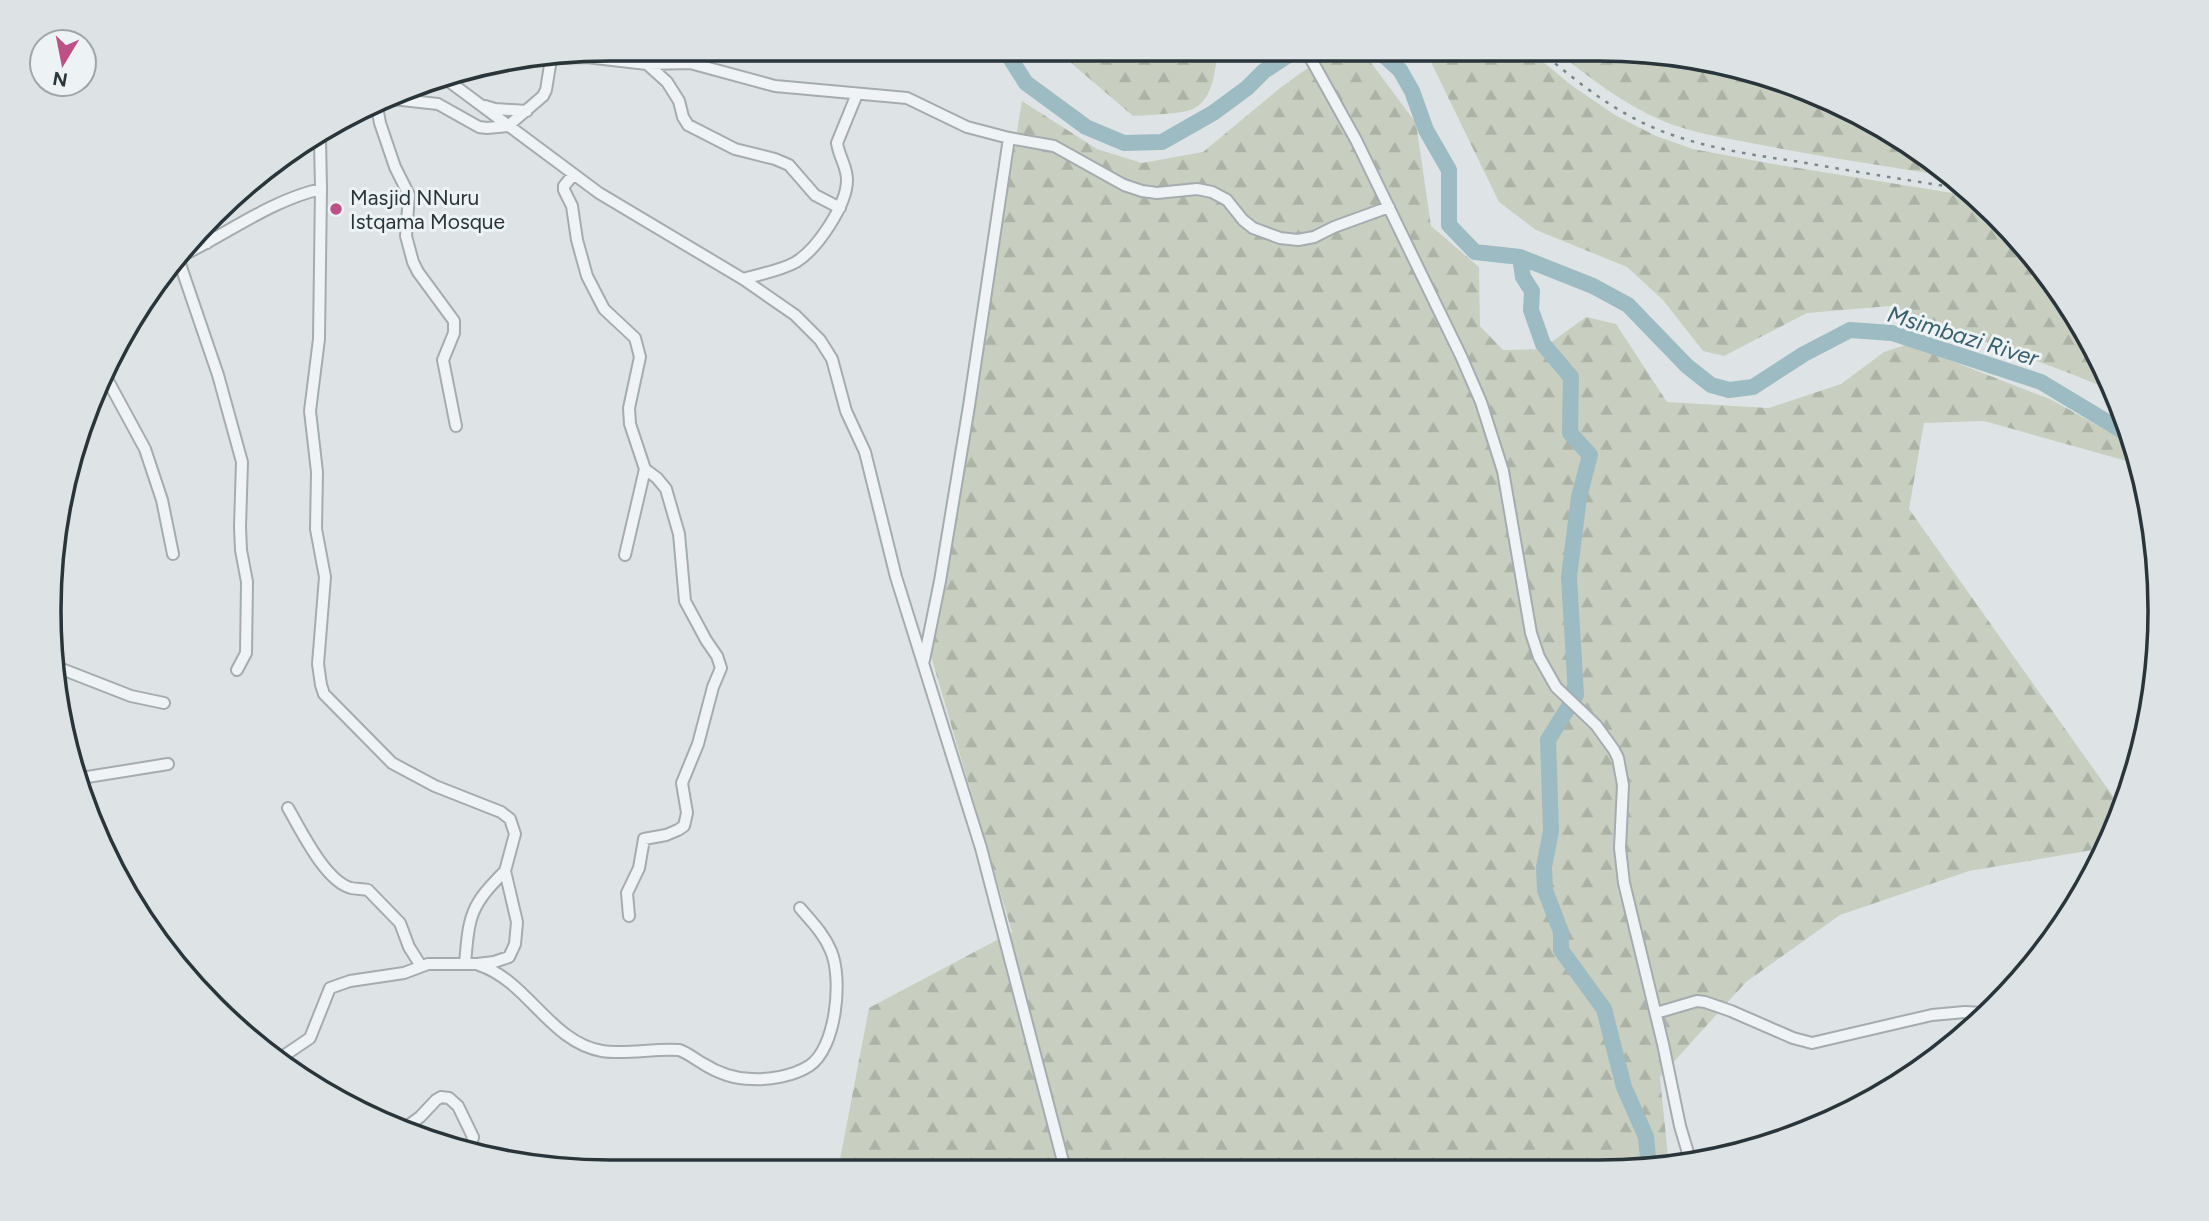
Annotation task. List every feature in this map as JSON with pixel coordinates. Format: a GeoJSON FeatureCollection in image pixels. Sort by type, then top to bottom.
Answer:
{"type":"FeatureCollection","features":[{"type":"Feature","properties":{"kind":"street"},"geometry":{"type":"LineString","coordinates":[[639,61],[647,64],[667,82],[679,101],[688,125],[735,149],[789,165],[815,195],[840,208]]}},
{"type":"Feature","properties":{"kind":"street"},"geometry":{"type":"LineString","coordinates":[[1313,61],[1356,140],[1481,402],[1503,471],[1531,633],[1539,657],[1547,673],[1564,695],[1584,712],[1614,750],[1620,766],[1623,785],[1620,848],[1624,883],[1687,1152]]}},
{"type":"Feature","properties":{"kind":"street"},"geometry":{"type":"LineString","coordinates":[[647,64],[690,63],[775,86],[907,97],[967,127],[1009,138],[1054,145],[1124,185],[1142,191],[1157,193],[1197,189],[1212,192],[1227,200],[1253,228],[1280,238],[1298,240],[1314,237],[1334,227],[1389,208]]}},
{"type":"Feature","properties":{"kind":"street"},"geometry":{"type":"LineString","coordinates":[[407,101],[438,104],[480,127],[509,126],[543,96],[550,65]]}},
{"type":"Feature","properties":{"kind":"street"},"geometry":{"type":"LineString","coordinates":[[458,83],[485,106],[527,110]]}},
{"type":"Feature","properties":{"kind":"street"},"geometry":{"type":"LineString","coordinates":[[453,84],[573,174],[639,218],[743,279],[795,315],[820,340],[831,359],[846,411],[865,452],[896,578],[981,849],[1063,1160]]}},
{"type":"Feature","properties":{"kind":"street"},"geometry":{"type":"LineString","coordinates":[[743,279],[793,263],[805,256],[840,208],[847,191],[847,172],[837,143],[857,94]]}},
{"type":"Feature","properties":{"kind":"street"},"geometry":{"type":"LineString","coordinates":[[378,113],[395,167],[409,195],[406,223],[414,262],[418,272],[454,321],[454,333],[443,360],[456,426]]}},
{"type":"Feature","properties":{"kind":"street"},"geometry":{"type":"LineString","coordinates":[[925,665],[924,653],[940,581],[987,297],[1009,138]]}},
{"type":"Feature","properties":{"kind":"street"},"geometry":{"type":"LineString","coordinates":[[320,145],[319,340],[310,411],[317,472],[316,529],[325,577],[319,641],[321,685],[324,694],[392,763],[422,780],[501,812],[510,819],[515,834],[505,871],[475,904],[467,935],[471,964]]}},
{"type":"Feature","properties":{"kind":"street"},"geometry":{"type":"LineString","coordinates":[[573,174],[564,190],[572,206],[577,240],[587,276],[604,309],[635,338],[639,349],[640,357],[629,408],[630,425],[645,469],[625,555]]}},
{"type":"Feature","properties":{"kind":"street"},"geometry":{"type":"LineString","coordinates":[[199,246],[278,204],[321,189]]}},
{"type":"Feature","properties":{"kind":"street"},"geometry":{"type":"LineString","coordinates":[[206,243],[207,238]]}},
{"type":"Feature","properties":{"kind":"street"},"geometry":{"type":"LineString","coordinates":[[181,268],[218,376],[243,463],[240,527],[247,582],[246,653],[237,670]]}},
{"type":"Feature","properties":{"kind":"street"},"geometry":{"type":"LineString","coordinates":[[110,385],[145,449],[162,500],[173,554]]}},
{"type":"Feature","properties":{"kind":"street"},"geometry":{"type":"LineString","coordinates":[[629,916],[627,893],[639,868],[644,839],[661,837],[678,830],[684,826],[687,818],[682,783],[698,744],[713,687],[721,668],[718,656],[685,601],[679,534],[666,489],[645,469]]}},
{"type":"Feature","properties":{"kind":"street"},"geometry":{"type":"LineString","coordinates":[[65,670],[131,696],[164,703]]}},
{"type":"Feature","properties":{"kind":"street"},"geometry":{"type":"LineString","coordinates":[[87,777],[168,764]]}},
{"type":"Feature","properties":{"kind":"street"},"geometry":{"type":"LineString","coordinates":[[288,808],[313,850],[335,878],[352,888],[368,890],[400,923],[409,947],[421,966]]}},
{"type":"Feature","properties":{"kind":"street"},"geometry":{"type":"LineString","coordinates":[[287,1054],[310,1038],[330,988],[350,981],[404,973],[421,966],[439,963],[471,964],[509,957],[513,951],[517,922],[505,871]]}},
{"type":"Feature","properties":{"kind":"street"},"geometry":{"type":"LineString","coordinates":[[471,964],[502,976],[530,999],[557,1028],[583,1045],[601,1051],[679,1050],[712,1069],[739,1079],[766,1079],[809,1066],[822,1052],[832,1022],[836,1001],[832,954],[824,937],[800,908]]}},
{"type":"Feature","properties":{"kind":"street"},"geometry":{"type":"LineString","coordinates":[[1656,1013],[1697,1001],[1705,1002],[1812,1044],[1932,1015],[1972,1012]]}},
{"type":"Feature","properties":{"kind":"street"},"geometry":{"type":"LineString","coordinates":[[412,1123],[436,1100],[441,1097],[449,1098],[458,1106],[473,1137],[472,1142]]}},
{"type":"Feature","properties":{"kind":"green space"},"geometry":{"type":"Polygon","coordinates":[[[1069,61],[1216,61],[1212,83],[1200,105],[1181,112],[1133,116],[1069,61]]]}},
{"type":"Feature","properties":{"kind":"green space"},"geometry":{"type":"Polygon","coordinates":[[[1318,61],[1370,61],[1416,123],[1431,226],[1479,267],[1480,326],[1503,350],[1542,349],[1586,317],[1616,324],[1667,402],[1769,408],[1841,384],[1884,352],[1908,344],[2052,400],[2120,438],[2127,461],[1984,421],[1924,423],[1909,509],[2115,799],[2106,821],[2092,850],[1969,871],[1840,915],[1746,982],[1660,1077],[1668,1155],[1598,1160],[840,1160],[869,1008],[1012,932],[931,656],[1022,101],[1097,149],[1142,163],[1203,152],[1280,88],[1318,61]]]}},
{"type":"Feature","properties":{"kind":"green space"},"geometry":{"type":"Polygon","coordinates":[[[1430,61],[1542,61],[1571,85],[1615,115],[1656,136],[1693,149],[1956,194],[1987,222],[2034,276],[2074,336],[2099,385],[1890,306],[1807,313],[1724,356],[1703,351],[1663,300],[1627,267],[1536,230],[1499,202],[1430,61]]]}},
{"type":"Feature","properties":{"kind":"green space"},"geometry":{"type":"Polygon","coordinates":[[[1569,61],[1634,62],[1741,80],[1775,90],[1841,118],[1904,154],[1931,174],[1709,135],[1648,114],[1593,80],[1569,61]]]}},
{"type":"Feature","properties":{"kind":"waterway","name":"Msimbazi River"},"geometry":{"type":"LineString","coordinates":[[1012,61],[1026,83],[1086,127],[1124,143],[1162,142],[1213,113],[1279,61]]}},
{"type":"Feature","properties":{"kind":"waterway","name":"Msimbazi River"},"geometry":{"type":"LineString","coordinates":[[1390,61],[1400,70],[1412,91],[1426,130],[1449,170],[1449,225],[1475,252],[1520,257],[1593,286],[1628,305],[1687,366],[1711,385],[1729,390],[1753,387],[1804,354],[1850,330],[1892,333],[2041,382],[2117,427]]}},
{"type":"Feature","properties":{"kind":"waterway"},"geometry":{"type":"LineString","coordinates":[[1520,257],[1523,277],[1532,291],[1531,310],[1543,344],[1571,377],[1570,433],[1590,455],[1579,497],[1569,577],[1576,695],[1548,740],[1551,831],[1544,867],[1545,890],[1561,932],[1561,950],[1604,1009],[1624,1087],[1646,1137],[1648,1157]]}},
{"type":"Feature","properties":{"kind":"railway"},"geometry":{"type":"LineString","coordinates":[[1553,61],[1611,105],[1642,123],[1676,136],[1747,154],[1947,186]]}},
{"type":"Feature","properties":{"kind":"place","name":"Masjid NNuru Istqama Mosque"},"geometry":{"type":"Point","coordinates":[336,209]}}]}
